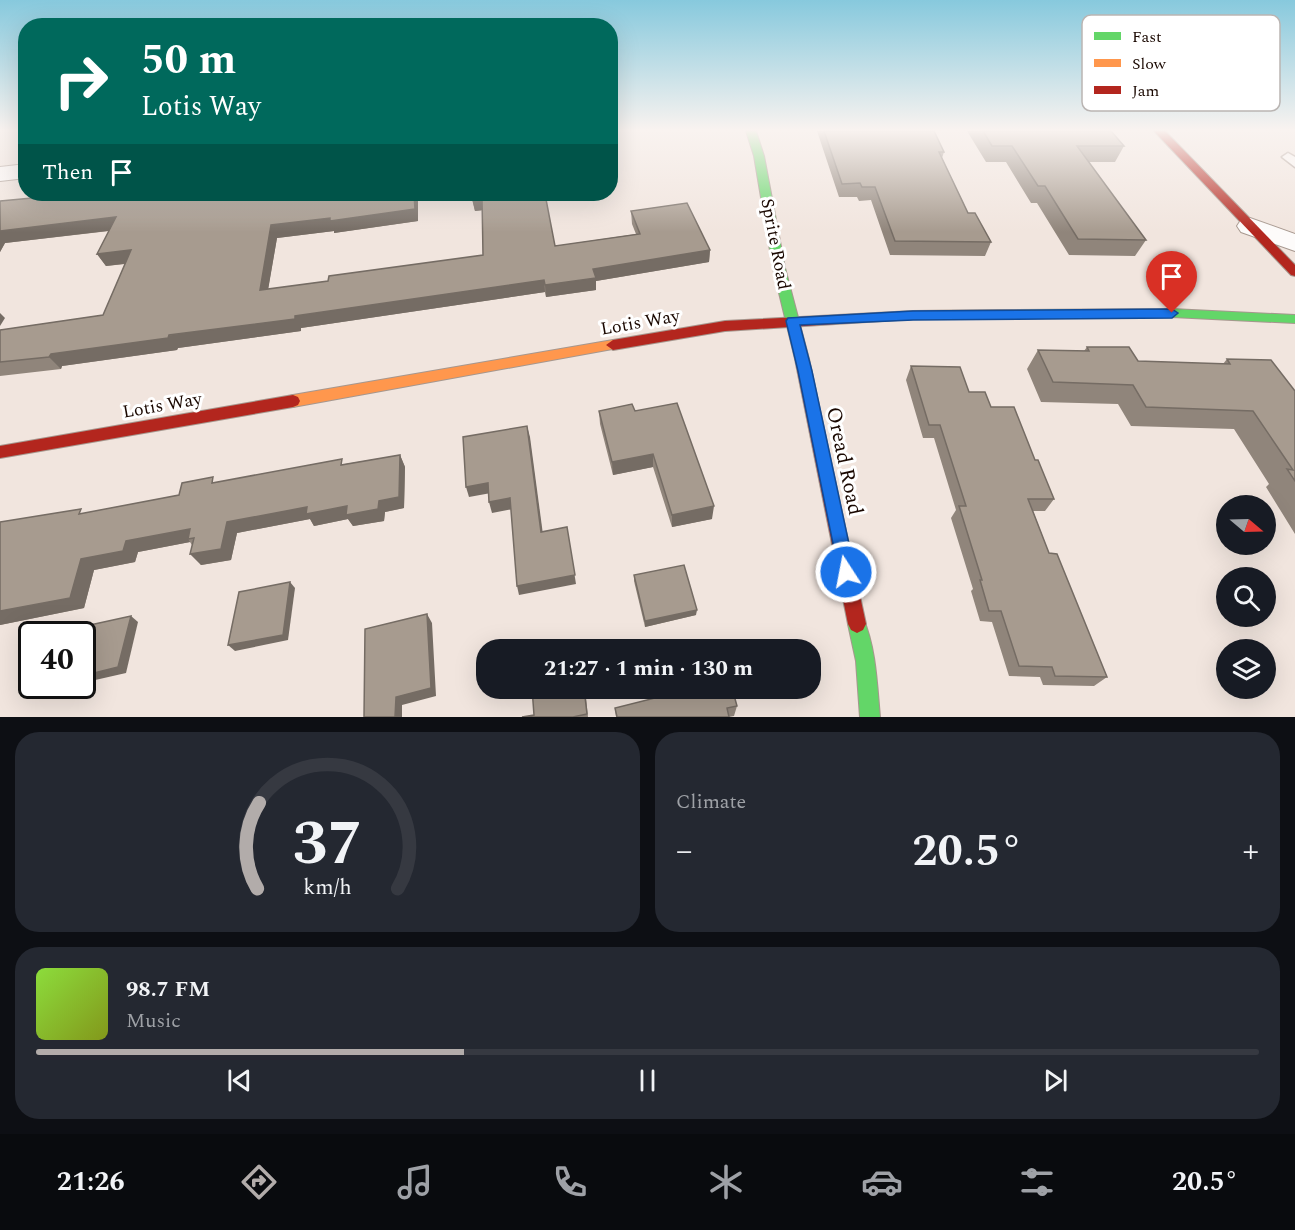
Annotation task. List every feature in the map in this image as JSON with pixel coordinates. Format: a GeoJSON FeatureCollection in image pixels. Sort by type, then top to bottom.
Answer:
{"type":"FeatureCollection","features":[{"type":"Feature","properties":{"kind":"street","name":"Sprite Road"},"geometry":{"type":"LineString","coordinates":[[761,164],[779,268],[792,321]]}},
{"type":"Feature","properties":{"kind":"street"},"geometry":{"type":"LineString","coordinates":[[1192,164],[1295,272]]}},
{"type":"Feature","properties":{"kind":"street"},"geometry":{"type":"LineString","coordinates":[[0,174],[18,172]]}},
{"type":"Feature","properties":{"kind":"street"},"geometry":{"type":"LineString","coordinates":[[1250,226],[1295,232]]}},
{"type":"Feature","properties":{"kind":"street"},"geometry":{"type":"LineString","coordinates":[[1250,226],[1295,243]]}},
{"type":"Feature","properties":{"kind":"street","name":"Lotis Way"},"geometry":{"type":"LineString","coordinates":[[0,452],[725,326],[913,315],[1172,313],[1295,319]]}},
{"type":"Feature","properties":{"kind":"street","name":"Oread Road"},"geometry":{"type":"LineString","coordinates":[[792,321],[805,371],[865,661],[870,717]]}},
{"type":"Feature","properties":{"kind":"building"},"geometry":{"type":"Polygon","coordinates":[[[835,164],[945,164],[968,213],[975,213],[991,242],[895,241],[875,187],[862,187],[860,183],[842,184],[835,164]]]}},
{"type":"Feature","properties":{"kind":"building"},"geometry":{"type":"Polygon","coordinates":[[[1024,164],[1091,164],[1146,240],[1078,239],[1045,186],[1038,186],[1024,164]]]}},
{"type":"Feature","properties":{"kind":"building"},"geometry":{"type":"Polygon","coordinates":[[[0,201],[414,201],[415,209],[330,221],[330,218],[271,225],[260,290],[328,281],[329,276],[483,255],[482,201],[546,201],[555,246],[640,234],[631,211],[687,203],[710,250],[593,269],[596,278],[545,285],[544,280],[295,316],[295,319],[169,335],[168,338],[51,354],[49,357],[0,362],[0,330],[103,315],[131,250],[97,254],[116,217],[0,231],[0,201]]]}},
{"type":"Feature","properties":{"kind":"building"},"geometry":{"type":"Polygon","coordinates":[[[1087,347],[1129,347],[1138,361],[1230,364],[1227,359],[1271,360],[1295,391],[1295,481],[1287,469],[1293,470],[1253,411],[1146,407],[1133,385],[1053,382],[1038,350],[1089,351],[1087,347]]]}},
{"type":"Feature","properties":{"kind":"building"},"geometry":{"type":"Polygon","coordinates":[[[911,366],[960,367],[969,392],[985,392],[991,407],[1014,407],[1035,460],[1038,460],[1054,499],[1028,499],[1049,553],[1057,554],[1107,677],[1055,676],[1052,667],[1019,666],[1001,611],[989,611],[959,506],[966,506],[940,425],[929,425],[911,366]]]}},
{"type":"Feature","properties":{"kind":"building"},"geometry":{"type":"Polygon","coordinates":[[[677,403],[714,506],[672,515],[653,454],[612,462],[599,411],[632,404],[635,411],[677,403]]]}},
{"type":"Feature","properties":{"kind":"building"},"geometry":{"type":"Polygon","coordinates":[[[527,426],[541,532],[567,527],[575,575],[517,586],[510,498],[489,502],[488,483],[466,487],[463,437],[527,426]]]}},
{"type":"Feature","properties":{"kind":"building"},"geometry":{"type":"Polygon","coordinates":[[[400,455],[399,497],[379,501],[378,509],[346,515],[347,506],[306,514],[307,507],[227,522],[221,549],[190,554],[194,538],[188,539],[190,529],[126,541],[123,551],[81,559],[70,598],[0,611],[0,522],[81,509],[79,514],[179,495],[182,483],[213,477],[212,483],[342,459],[341,465],[400,455]]]}},
{"type":"Feature","properties":{"kind":"building"},"geometry":{"type":"Polygon","coordinates":[[[684,565],[697,610],[645,621],[634,575],[684,565]]]}},
{"type":"Feature","properties":{"kind":"building"},"geometry":{"type":"Polygon","coordinates":[[[290,582],[283,635],[228,645],[239,592],[290,582]]]}},
{"type":"Feature","properties":{"kind":"building"},"geometry":{"type":"Polygon","coordinates":[[[427,614],[431,688],[396,697],[395,717],[364,717],[365,629],[427,614]]]}},
{"type":"Feature","properties":{"kind":"building"},"geometry":{"type":"Polygon","coordinates":[[[131,616],[118,667],[96,672],[96,624],[131,616]]]}},
{"type":"Feature","properties":{"kind":"building"},"geometry":{"type":"Polygon","coordinates":[[[533,699],[585,699],[587,714],[573,717],[522,717],[534,715],[533,699]]]}},
{"type":"Feature","properties":{"kind":"building"},"geometry":{"type":"Polygon","coordinates":[[[651,699],[735,699],[737,706],[727,708],[729,717],[617,717],[615,708],[651,699]]]}},
{"type":"Feature","properties":{"kind":"traffic: fast"},"geometry":{"type":"LineString","coordinates":[[761,164],[779,268],[802,359]]}},
{"type":"Feature","properties":{"kind":"traffic: fast"},"geometry":{"type":"LineString","coordinates":[[998,314],[1172,313],[1295,319]]}},
{"type":"Feature","properties":{"kind":"traffic: fast"},"geometry":{"type":"LineString","coordinates":[[857,624],[865,661],[870,717]]}},
{"type":"Feature","properties":{"kind":"traffic: slow"},"geometry":{"type":"LineString","coordinates":[[293,401],[613,345]]}},
{"type":"Feature","properties":{"kind":"traffic: jam"},"geometry":{"type":"LineString","coordinates":[[1191,164],[1295,272]]}},
{"type":"Feature","properties":{"kind":"traffic: jam"},"geometry":{"type":"LineString","coordinates":[[613,345],[725,326],[913,315],[998,314]]}},
{"type":"Feature","properties":{"kind":"traffic: jam"},"geometry":{"type":"LineString","coordinates":[[802,359],[857,624]]}},
{"type":"Feature","properties":{"kind":"traffic: jam"},"geometry":{"type":"LineString","coordinates":[[0,452],[293,401]]}},
{"type":"Feature","properties":{"kind":"route"},"geometry":{"type":"LineString","coordinates":[[846,572],[805,371],[792,321],[913,315],[1172,313]]}}]}
